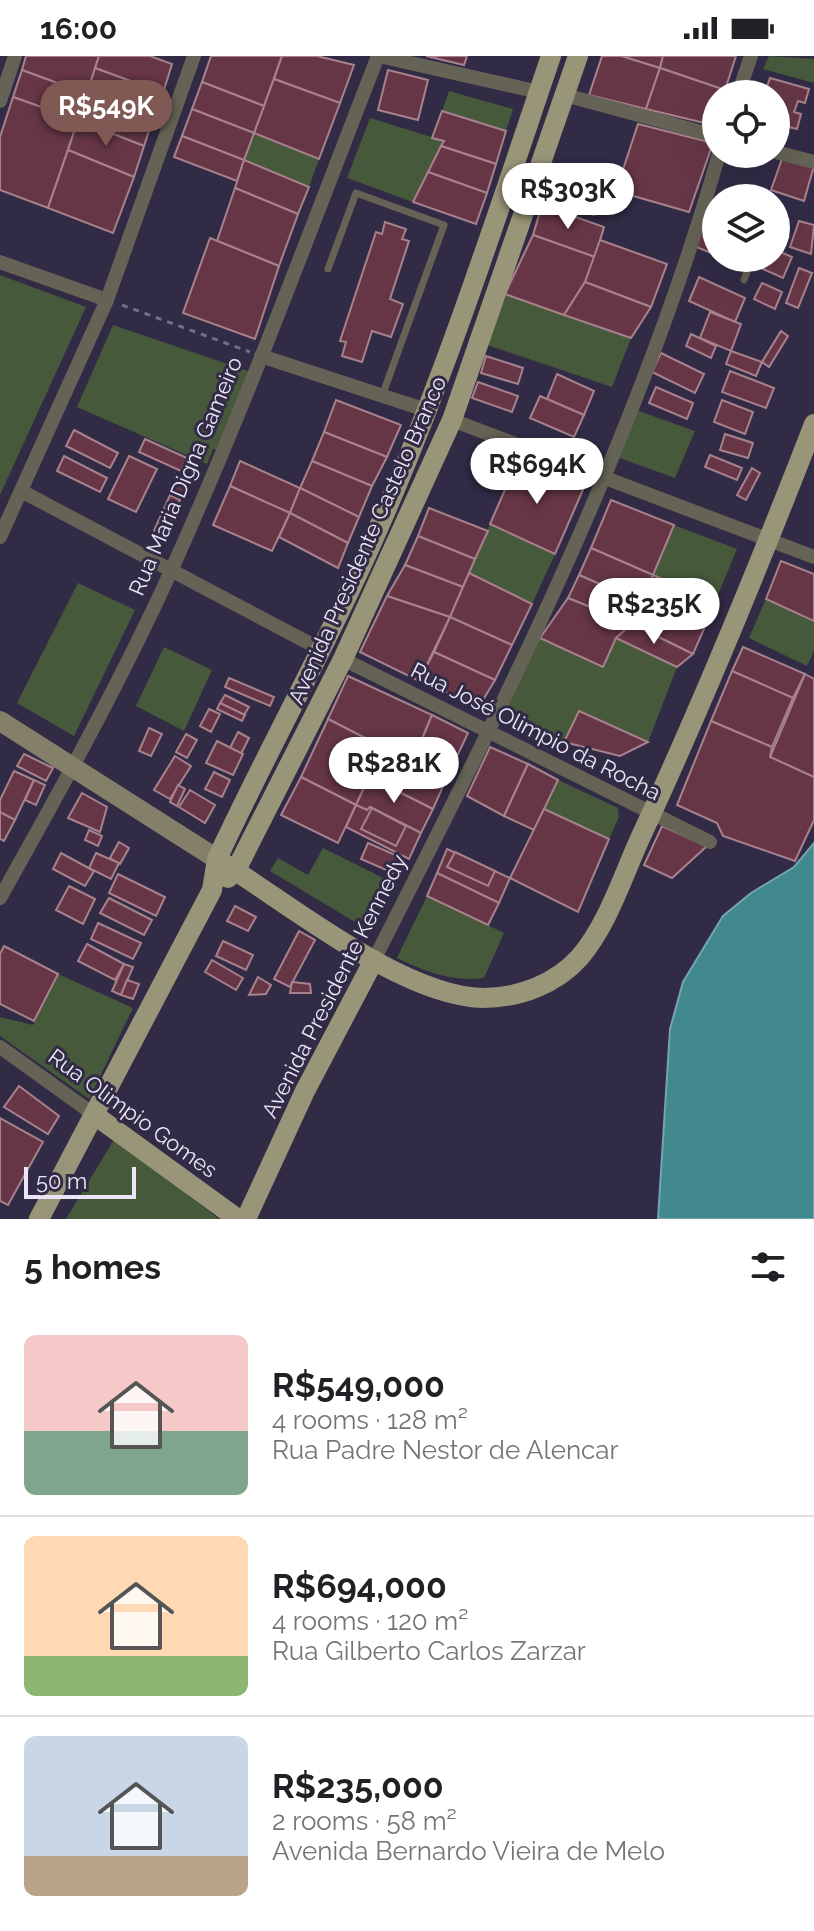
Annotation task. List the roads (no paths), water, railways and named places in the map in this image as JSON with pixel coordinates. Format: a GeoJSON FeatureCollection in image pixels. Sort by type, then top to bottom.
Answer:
{"type":"FeatureCollection","features":[{"type":"Feature","properties":{"kind":"main road","name":"Avenida Presidente Castelo Branco"},"geometry":{"type":"LineString","coordinates":[[39,1219],[96,1116],[212,890],[220,851],[322,650],[381,521],[426,410],[551,56]]}},
{"type":"Feature","properties":{"kind":"main road","name":"Avenida Presidente Castelo Branco"},"geometry":{"type":"LineString","coordinates":[[212,890],[236,870],[343,659],[452,420],[578,56]]}},
{"type":"Feature","properties":{"kind":"main road"},"geometry":{"type":"LineString","coordinates":[[488,239],[513,248]]}},
{"type":"Feature","properties":{"kind":"main road"},"geometry":{"type":"LineString","coordinates":[[0,721],[195,845],[220,851],[236,870],[374,960],[453,995],[484,998],[536,989],[562,974],[581,956],[596,933],[769,540],[814,424]]}},
{"type":"Feature","properties":{"kind":"main road","name":"Avenida Presidente Kennedy"},"geometry":{"type":"LineString","coordinates":[[246,1219],[305,1091],[374,960]]}},
{"type":"Feature","properties":{"kind":"main road","name":"Rua Olimpio Gomes"},"geometry":{"type":"LineString","coordinates":[[96,1116],[238,1219]]}},
{"type":"Feature","properties":{"kind":"street"},"geometry":{"type":"LineString","coordinates":[[0,101],[15,56]]}},
{"type":"Feature","properties":{"kind":"street"},"geometry":{"type":"LineString","coordinates":[[0,537],[23,492],[107,300],[194,56]]}},
{"type":"Feature","properties":{"kind":"street"},"geometry":{"type":"LineString","coordinates":[[379,56],[539,92]]}},
{"type":"Feature","properties":{"kind":"street","name":"Rua Maria Digna Gameiro"},"geometry":{"type":"LineString","coordinates":[[0,898],[72,768],[170,572],[261,356],[379,56]]}},
{"type":"Feature","properties":{"kind":"street"},"geometry":{"type":"LineString","coordinates":[[743,80],[751,56]]}},
{"type":"Feature","properties":{"kind":"street"},"geometry":{"type":"LineString","coordinates":[[565,95],[702,132]]}},
{"type":"Feature","properties":{"kind":"street"},"geometry":{"type":"LineString","coordinates":[[790,156],[814,162]]}},
{"type":"Feature","properties":{"kind":"street","name":"Avenida Presidente Kennedy"},"geometry":{"type":"LineString","coordinates":[[374,960],[489,733],[607,478],[702,226]]}},
{"type":"Feature","properties":{"kind":"street"},"geometry":{"type":"LineString","coordinates":[[0,262],[107,300]]}},
{"type":"Feature","properties":{"kind":"street"},"geometry":{"type":"LineString","coordinates":[[261,356],[426,410]]}},
{"type":"Feature","properties":{"kind":"street"},"geometry":{"type":"LineString","coordinates":[[452,420],[814,557]]}},
{"type":"Feature","properties":{"kind":"street"},"geometry":{"type":"LineString","coordinates":[[23,492],[322,650]]}},
{"type":"Feature","properties":{"kind":"street","name":"Rua José Olimpio da Rocha"},"geometry":{"type":"LineString","coordinates":[[343,659],[710,842]]}},
{"type":"Feature","properties":{"kind":"street","name":"Rua Olimpio Gomes"},"geometry":{"type":"LineString","coordinates":[[0,1047],[96,1116]]}},
{"type":"Feature","properties":{"kind":"lane"},"geometry":{"type":"LineString","coordinates":[[328,269],[356,193],[444,225],[382,396]]}},
{"type":"Feature","properties":{"kind":"lane"},"geometry":{"type":"LineString","coordinates":[[744,280],[747,272]]}}]}
